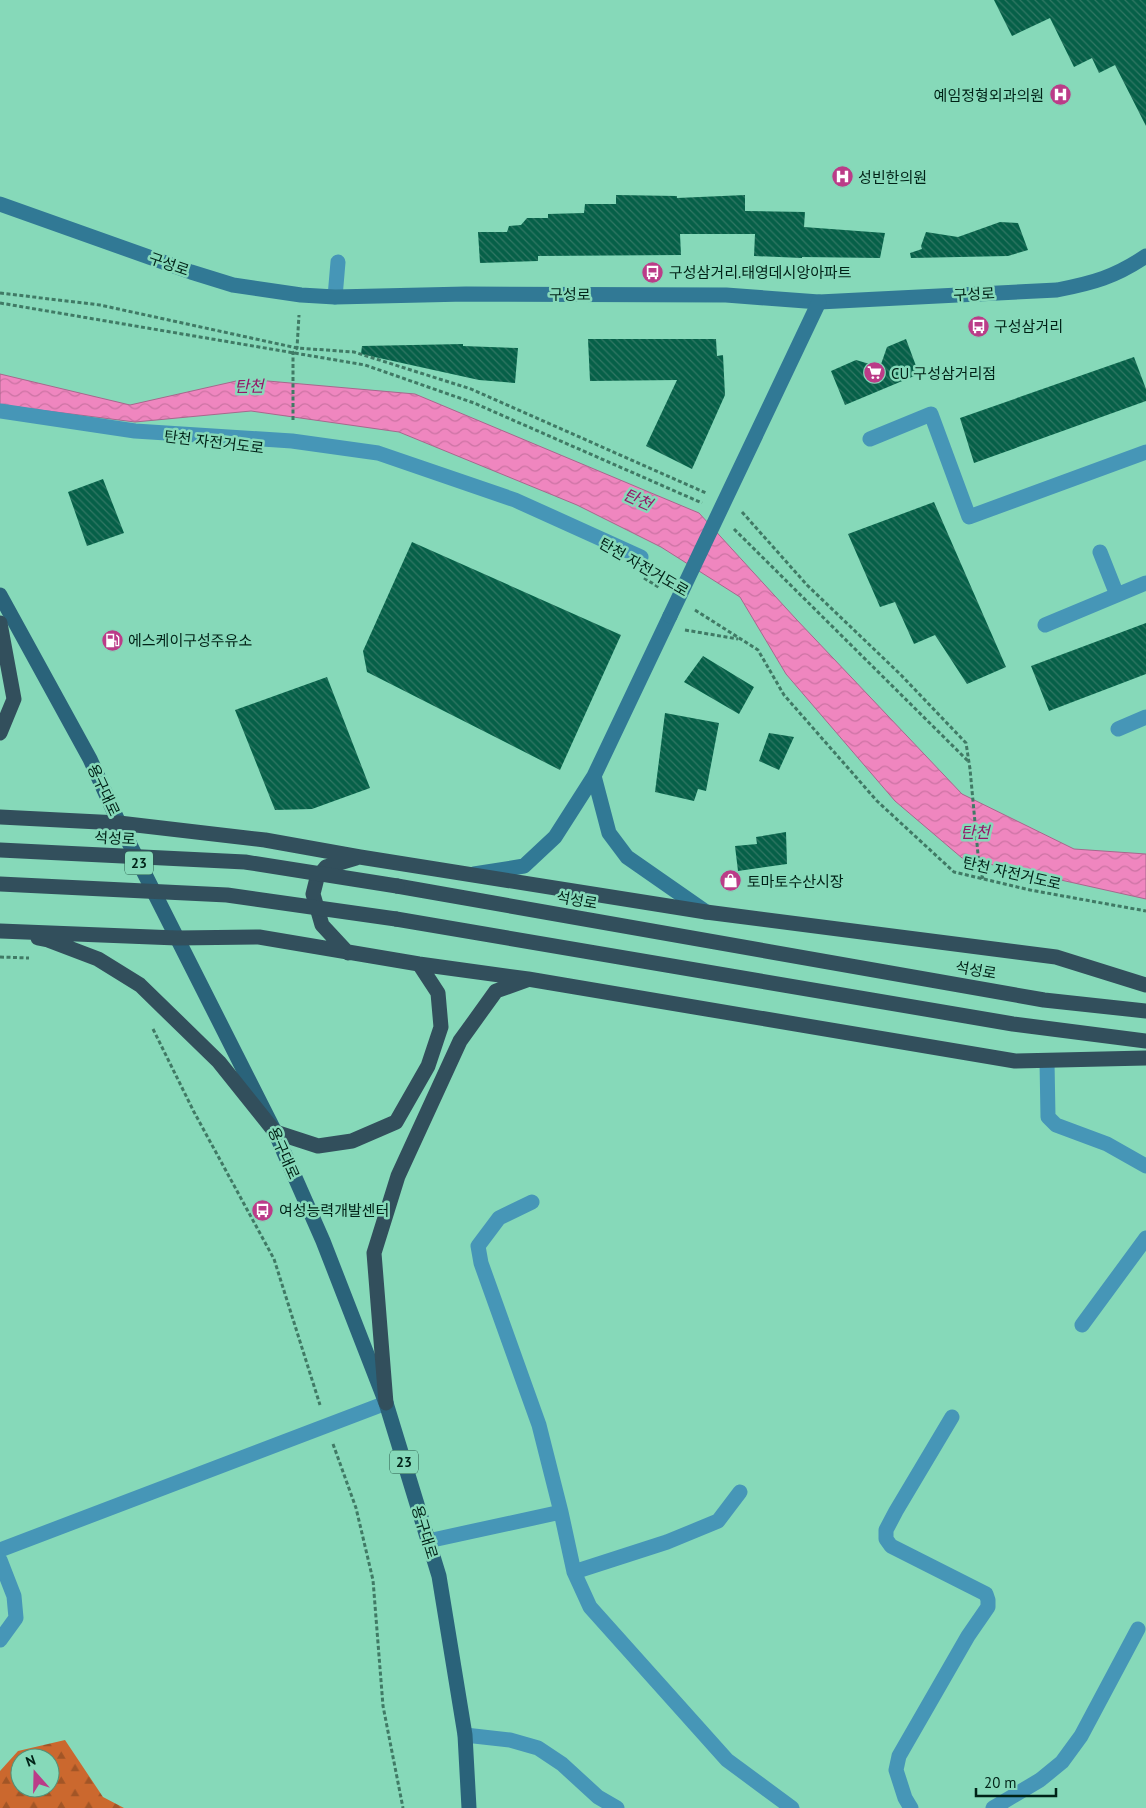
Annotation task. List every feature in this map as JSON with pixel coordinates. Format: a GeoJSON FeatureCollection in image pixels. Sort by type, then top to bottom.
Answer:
{"type":"FeatureCollection","features":[{"type":"Feature","properties":{"kind":"highway"},"geometry":{"type":"LineString","coordinates":[[0,623],[14,699],[0,733]]}},
{"type":"Feature","properties":{"kind":"highway"},"geometry":{"type":"LineString","coordinates":[[0,817],[119,823],[264,840],[706,912],[1056,957],[1146,985]]}},
{"type":"Feature","properties":{"kind":"highway","name":"석성로"},"geometry":{"type":"LineString","coordinates":[[0,850],[245,862],[396,886],[1044,1000],[1146,1011]]}},
{"type":"Feature","properties":{"kind":"highway"},"geometry":{"type":"LineString","coordinates":[[348,952],[322,926],[313,894],[316,878],[326,867],[360,857]]}},
{"type":"Feature","properties":{"kind":"highway"},"geometry":{"type":"LineString","coordinates":[[0,884],[227,895],[396,919],[1013,1024],[1146,1041]]}},
{"type":"Feature","properties":{"kind":"highway"},"geometry":{"type":"LineString","coordinates":[[0,931],[178,938],[259,937],[420,964],[528,979],[1015,1061],[1146,1058]]}},
{"type":"Feature","properties":{"kind":"highway"},"geometry":{"type":"LineString","coordinates":[[0,931],[48,940],[98,959],[140,986],[219,1062],[275,1132],[318,1146],[352,1141],[396,1122],[428,1066],[441,1027],[438,993],[420,964]]}},
{"type":"Feature","properties":{"kind":"highway"},"geometry":{"type":"LineString","coordinates":[[386,1403],[374,1254],[398,1176],[460,1041],[496,991],[528,979]]}},
{"type":"Feature","properties":{"kind":"main road","name":"구성로"},"geometry":{"type":"LineString","coordinates":[[0,204],[191,272],[234,285],[301,295],[335,297],[456,294],[726,295],[819,302],[1058,290],[1095,282],[1129,268],[1146,256]]}},
{"type":"Feature","properties":{"kind":"main road"},"geometry":{"type":"LineString","coordinates":[[473,874],[524,866],[554,836],[594,776],[819,302]]}},
{"type":"Feature","properties":{"kind":"main road","name":"용구대로"},"geometry":{"type":"LineString","coordinates":[[0,595],[90,760],[119,823],[275,1132],[323,1241],[386,1403],[439,1576],[465,1735],[469,1808]]}},
{"type":"Feature","properties":{"kind":"main road"},"geometry":{"type":"LineString","coordinates":[[594,776],[609,833],[627,857],[706,912]]}},
{"type":"Feature","properties":{"kind":"street"},"geometry":{"type":"LineString","coordinates":[[335,297],[338,262]]}},
{"type":"Feature","properties":{"kind":"street"},"geometry":{"type":"LineString","coordinates":[[0,411],[136,431],[292,441],[378,453],[515,500],[641,558]]}},
{"type":"Feature","properties":{"kind":"street"},"geometry":{"type":"LineString","coordinates":[[870,439],[931,414],[969,516],[1146,452]]}},
{"type":"Feature","properties":{"kind":"street"},"geometry":{"type":"LineString","coordinates":[[1100,552],[1117,595]]}},
{"type":"Feature","properties":{"kind":"street"},"geometry":{"type":"LineString","coordinates":[[1045,625],[1146,583]]}},
{"type":"Feature","properties":{"kind":"street"},"geometry":{"type":"LineString","coordinates":[[1118,729],[1146,717]]}},
{"type":"Feature","properties":{"kind":"street"},"geometry":{"type":"LineString","coordinates":[[1047,1061],[1048,1118],[1056,1125],[1107,1144],[1146,1166]]}},
{"type":"Feature","properties":{"kind":"street"},"geometry":{"type":"LineString","coordinates":[[532,1202],[499,1218],[478,1246],[481,1264],[539,1425],[562,1512],[574,1572],[590,1607],[727,1760],[792,1808]]}},
{"type":"Feature","properties":{"kind":"street"},"geometry":{"type":"LineString","coordinates":[[1082,1325],[1146,1238]]}},
{"type":"Feature","properties":{"kind":"street"},"geometry":{"type":"LineString","coordinates":[[0,1550],[386,1403]]}},
{"type":"Feature","properties":{"kind":"street"},"geometry":{"type":"LineString","coordinates":[[911,1808],[905,1798],[896,1770],[899,1756],[968,1636],[988,1607],[986,1594],[891,1546],[886,1539],[886,1530],[896,1511],[952,1417]]}},
{"type":"Feature","properties":{"kind":"street"},"geometry":{"type":"LineString","coordinates":[[574,1572],[668,1542],[718,1521],[740,1492]]}},
{"type":"Feature","properties":{"kind":"street"},"geometry":{"type":"LineString","coordinates":[[428,1541],[562,1512]]}},
{"type":"Feature","properties":{"kind":"street"},"geometry":{"type":"LineString","coordinates":[[0,1560],[14,1596],[16,1618],[0,1640]]}},
{"type":"Feature","properties":{"kind":"street"},"geometry":{"type":"LineString","coordinates":[[993,1808],[1040,1780],[1062,1762],[1081,1736],[1138,1629]]}},
{"type":"Feature","properties":{"kind":"street"},"geometry":{"type":"LineString","coordinates":[[465,1735],[510,1740],[538,1748],[562,1764],[598,1797],[617,1808]]}},
{"type":"Feature","properties":{"kind":"path"},"geometry":{"type":"LineString","coordinates":[[0,293],[100,305],[297,348],[354,352],[471,389],[713,496]]}},
{"type":"Feature","properties":{"kind":"path"},"geometry":{"type":"LineString","coordinates":[[292,421],[293,353],[297,348],[301,295]]}},
{"type":"Feature","properties":{"kind":"path"},"geometry":{"type":"LineString","coordinates":[[0,303],[365,365],[474,403],[700,501],[707,507]]}},
{"type":"Feature","properties":{"kind":"path"},"geometry":{"type":"LineString","coordinates":[[739,508],[807,585],[901,675],[966,743],[979,865],[983,879]]}},
{"type":"Feature","properties":{"kind":"path"},"geometry":{"type":"LineString","coordinates":[[727,523],[741,534],[968,762]]}},
{"type":"Feature","properties":{"kind":"path","name":"탄천 자전거도로"},"geometry":{"type":"LineString","coordinates":[[640,576],[666,592]]}},
{"type":"Feature","properties":{"kind":"path","name":"탄천 자전거도로"},"geometry":{"type":"LineString","coordinates":[[691,608],[758,650],[784,695],[877,802],[954,872],[1030,890],[1146,911]]}},
{"type":"Feature","properties":{"kind":"path"},"geometry":{"type":"LineString","coordinates":[[668,621],[742,640]]}},
{"type":"Feature","properties":{"kind":"path"},"geometry":{"type":"LineString","coordinates":[[0,956],[38,958]]}},
{"type":"Feature","properties":{"kind":"path"},"geometry":{"type":"LineString","coordinates":[[151,1026],[194,1112],[274,1259],[326,1426],[356,1508],[373,1580],[383,1706],[403,1808]]}},
{"type":"Feature","properties":{"kind":"green space"},"geometry":{"type":"Polygon","coordinates":[[[65,1740],[103,1797],[124,1808],[0,1808],[0,1771],[10,1760],[10,1798],[60,1798],[60,1748],[31,1748],[65,1740]]]}},
{"type":"Feature","properties":{"kind":"water","name":"탄천"},"geometry":{"type":"Polygon","coordinates":[[[0,374],[130,405],[245,379],[415,394],[699,513],[796,619],[962,794],[1074,849],[1146,854],[1146,899],[962,858],[895,801],[786,674],[740,597],[661,547],[577,505],[399,432],[251,411],[135,422],[0,405],[0,374]]]}},
{"type":"Feature","properties":{"kind":"building"},"geometry":{"type":"Polygon","coordinates":[[[994,0],[1146,0],[1146,126],[1115,65],[1099,73],[1092,58],[1074,67],[1050,18],[1012,36],[994,0]]]}},
{"type":"Feature","properties":{"kind":"building"},"geometry":{"type":"Polygon","coordinates":[[[616,195],[677,196],[677,198],[745,195],[745,211],[805,212],[804,227],[885,233],[880,258],[754,256],[755,234],[680,234],[681,255],[538,256],[538,261],[480,263],[478,232],[507,232],[509,226],[521,225],[527,218],[548,218],[548,214],[584,213],[585,204],[616,204],[616,195]]]}},
{"type":"Feature","properties":{"kind":"building"},"geometry":{"type":"Polygon","coordinates":[[[1000,222],[1018,223],[1028,250],[1008,256],[911,258],[910,253],[922,249],[921,246],[926,232],[958,237],[1000,222]]]}},
{"type":"Feature","properties":{"kind":"building"},"geometry":{"type":"Polygon","coordinates":[[[588,339],[716,339],[717,356],[723,355],[725,395],[692,469],[646,446],[677,380],[590,381],[588,339]]]}},
{"type":"Feature","properties":{"kind":"building","name":"CU 구성삼거리점"},"geometry":{"type":"Polygon","coordinates":[[[906,339],[919,374],[845,405],[831,371],[856,360],[880,367],[887,347],[906,339]]]}},
{"type":"Feature","properties":{"kind":"building"},"geometry":{"type":"Polygon","coordinates":[[[463,344],[463,346],[518,348],[515,383],[479,380],[361,354],[362,346],[463,344]]]}},
{"type":"Feature","properties":{"kind":"building"},"geometry":{"type":"Polygon","coordinates":[[[1134,357],[1146,389],[1146,401],[974,463],[960,418],[1134,357]]]}},
{"type":"Feature","properties":{"kind":"building"},"geometry":{"type":"Polygon","coordinates":[[[103,479],[124,533],[87,546],[68,492],[103,479]]]}},
{"type":"Feature","properties":{"kind":"building"},"geometry":{"type":"Polygon","coordinates":[[[934,502],[1006,667],[967,684],[935,635],[914,644],[895,602],[880,607],[848,534],[934,502]]]}},
{"type":"Feature","properties":{"kind":"building"},"geometry":{"type":"Polygon","coordinates":[[[412,542],[621,635],[560,770],[367,672],[363,651],[412,542]]]}},
{"type":"Feature","properties":{"kind":"building"},"geometry":{"type":"Polygon","coordinates":[[[1146,623],[1146,674],[1049,711],[1031,666],[1146,623]]]}},
{"type":"Feature","properties":{"kind":"building"},"geometry":{"type":"Polygon","coordinates":[[[703,656],[754,687],[739,714],[684,682],[703,656]]]}},
{"type":"Feature","properties":{"kind":"building"},"geometry":{"type":"Polygon","coordinates":[[[327,677],[370,788],[312,809],[275,810],[235,710],[327,677]]]}},
{"type":"Feature","properties":{"kind":"building"},"geometry":{"type":"Polygon","coordinates":[[[665,713],[719,723],[706,791],[698,789],[694,801],[655,792],[665,713]]]}},
{"type":"Feature","properties":{"kind":"building"},"geometry":{"type":"Polygon","coordinates":[[[769,733],[794,737],[779,770],[759,761],[769,733]]]}},
{"type":"Feature","properties":{"kind":"building"},"geometry":{"type":"Polygon","coordinates":[[[786,832],[787,864],[738,871],[735,846],[757,844],[756,837],[786,832]]]}},
{"type":"Feature","properties":{"kind":"place","name":"예임정형외과의원"},"geometry":{"type":"Point","coordinates":[1060,95]}},
{"type":"Feature","properties":{"kind":"place","name":"성빈한의원"},"geometry":{"type":"Point","coordinates":[842,177]}},
{"type":"Feature","properties":{"kind":"place","name":"구성삼거리.태영데시앙아파트"},"geometry":{"type":"Point","coordinates":[653,272]}},
{"type":"Feature","properties":{"kind":"place","name":"구성삼거리"},"geometry":{"type":"Point","coordinates":[978,326]}},
{"type":"Feature","properties":{"kind":"place","name":"CU 구성삼거리점"},"geometry":{"type":"Point","coordinates":[875,373]}},
{"type":"Feature","properties":{"kind":"place","name":"에스케이구성주유소"},"geometry":{"type":"Point","coordinates":[112,640]}},
{"type":"Feature","properties":{"kind":"place","name":"토마토수산시장"},"geometry":{"type":"Point","coordinates":[731,881]}},
{"type":"Feature","properties":{"kind":"place","name":"여성능력개발센터"},"geometry":{"type":"Point","coordinates":[263,1210]}}]}
